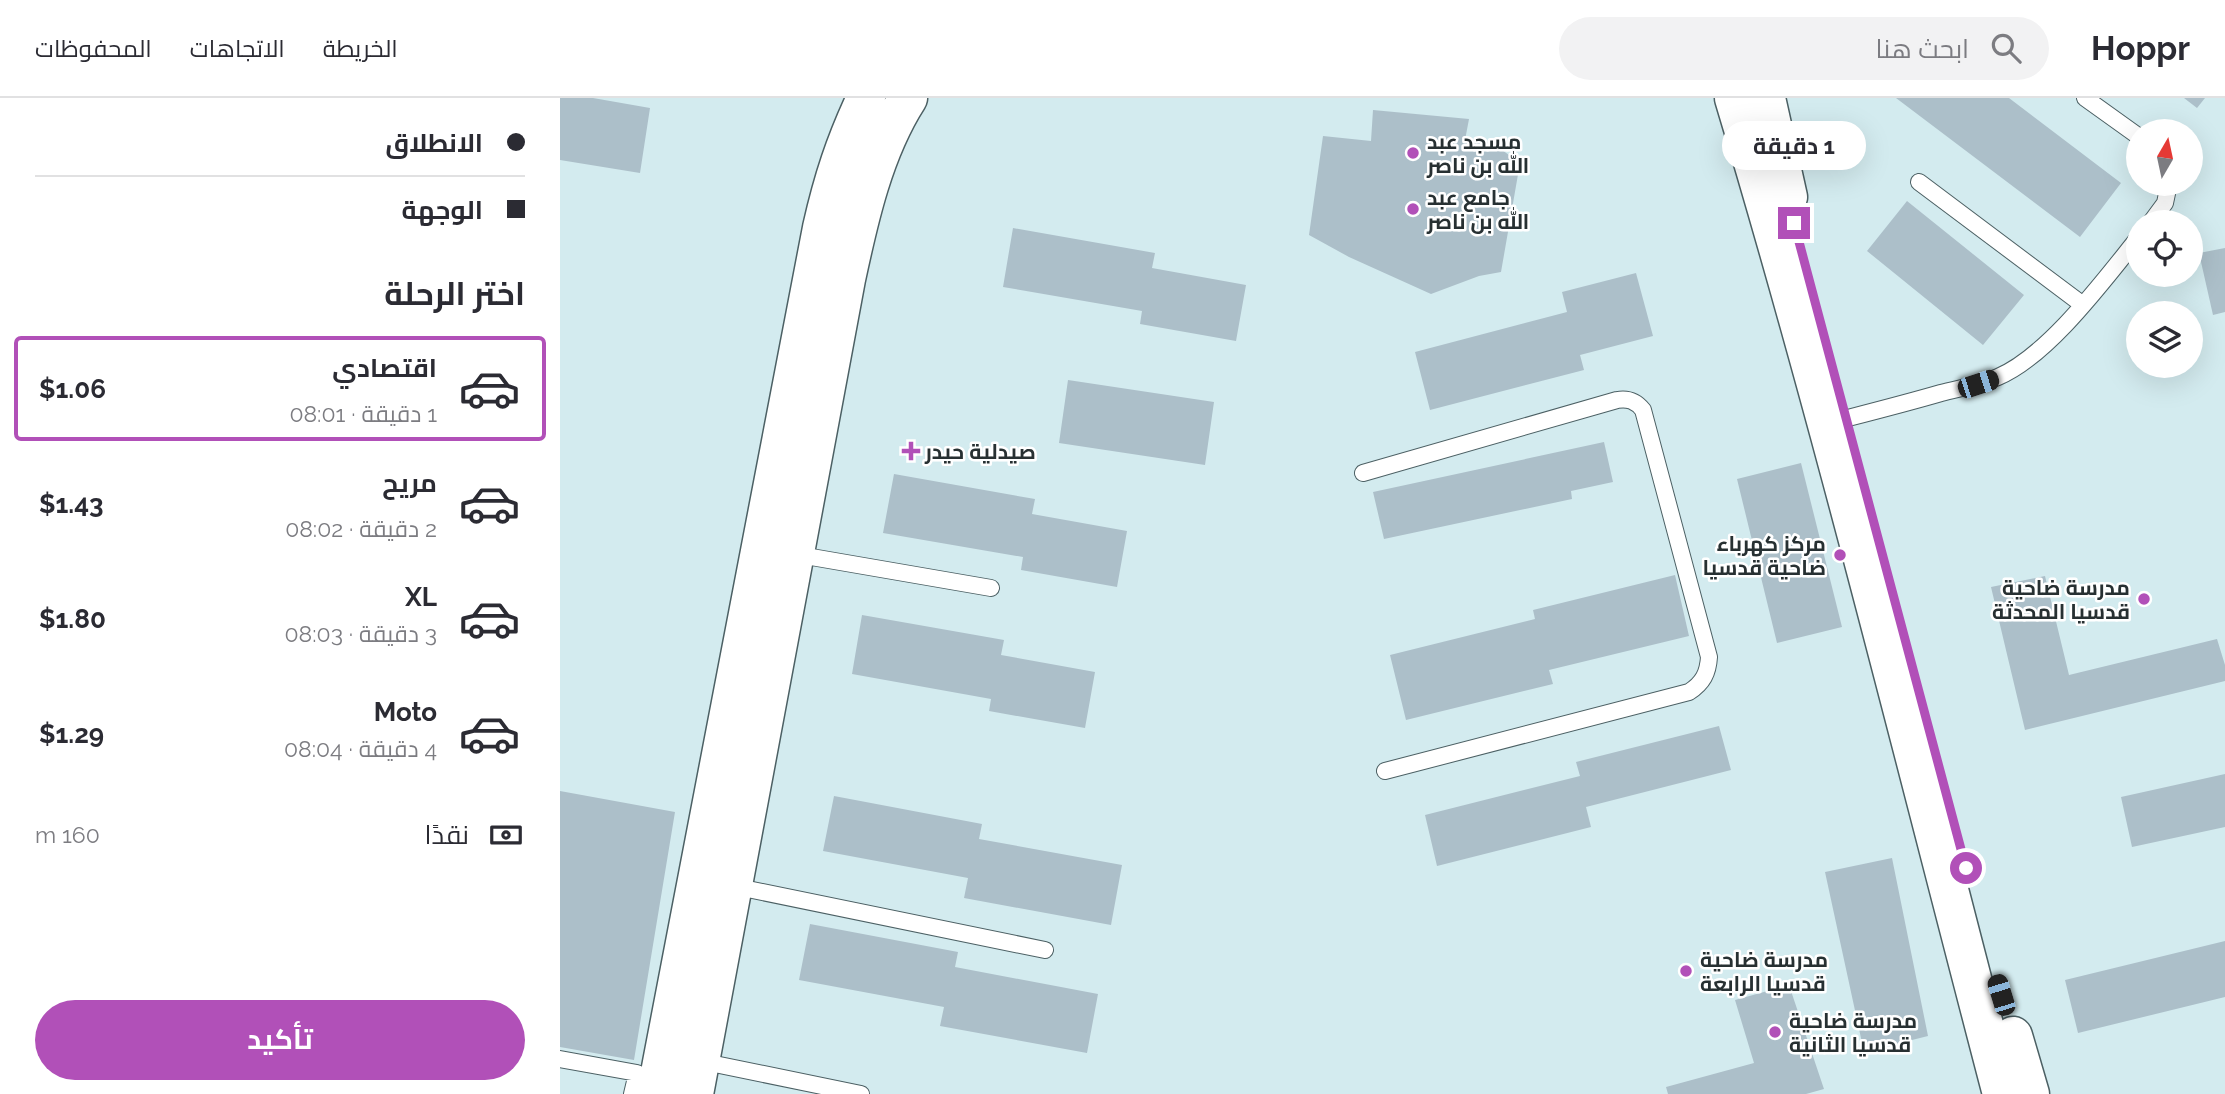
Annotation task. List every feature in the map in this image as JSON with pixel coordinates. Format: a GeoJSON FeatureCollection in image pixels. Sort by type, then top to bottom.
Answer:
{"type":"FeatureCollection","features":[{"type":"Feature","properties":{"kind":"main road"},"geometry":{"type":"LineString","coordinates":[[846,98],[846,141]]}},
{"type":"Feature","properties":{"kind":"main road"},"geometry":{"type":"LineString","coordinates":[[656,1094],[822,228],[846,141],[866,98]]}},
{"type":"Feature","properties":{"kind":"main road"},"geometry":{"type":"LineString","coordinates":[[1734,98],[1791,251],[1838,421],[1906,684],[2002,1094]]}},
{"type":"Feature","properties":{"kind":"main road"},"geometry":{"type":"LineString","coordinates":[[1766,98],[1791,251]]}},
{"type":"Feature","properties":{"kind":"main road"},"geometry":{"type":"LineString","coordinates":[[697,1078],[856,233],[869,188],[902,100]]}},
{"type":"Feature","properties":{"kind":"main road"},"geometry":{"type":"LineString","coordinates":[[1906,684],[2030,1094]]}},
{"type":"Feature","properties":{"kind":"lane"},"geometry":{"type":"LineString","coordinates":[[2085,98],[2126,127]]}},
{"type":"Feature","properties":{"kind":"lane"},"geometry":{"type":"LineString","coordinates":[[1919,182],[2083,305]]}},
{"type":"Feature","properties":{"kind":"lane"},"geometry":{"type":"LineString","coordinates":[[1838,421],[1999,377],[2020,365],[2038,351],[2083,305],[2126,252]]}},
{"type":"Feature","properties":{"kind":"lane"},"geometry":{"type":"LineString","coordinates":[[1363,473],[1617,400],[1632,400],[1643,410],[1709,657],[1709,668],[1704,678],[1698,687],[1689,692],[1385,771]]}},
{"type":"Feature","properties":{"kind":"lane"},"geometry":{"type":"LineString","coordinates":[[794,554],[991,588]]}},
{"type":"Feature","properties":{"kind":"lane"},"geometry":{"type":"LineString","coordinates":[[733,886],[1045,950]]}},
{"type":"Feature","properties":{"kind":"lane"},"geometry":{"type":"LineString","coordinates":[[560,1059],[637,1073],[632,1094]]}},
{"type":"Feature","properties":{"kind":"lane"},"geometry":{"type":"LineString","coordinates":[[697,1078],[861,1094]]}},
{"type":"Feature","properties":{"kind":"building"},"geometry":{"type":"Polygon","coordinates":[[[560,98],[593,98],[650,108],[640,173],[560,160],[560,98]]]}},
{"type":"Feature","properties":{"kind":"building"},"geometry":{"type":"Polygon","coordinates":[[[1896,98],[2009,98],[2121,183],[2080,237],[1896,98]]]}},
{"type":"Feature","properties":{"kind":"building"},"geometry":{"type":"Polygon","coordinates":[[[2184,98],[2205,98],[2197,108],[2184,98]]]}},
{"type":"Feature","properties":{"kind":"building","name":"جامع عبد الله بن ناصر"},"geometry":{"type":"Polygon","coordinates":[[[1373,110],[1469,119],[1465,140],[1491,142],[1520,163],[1501,272],[1479,276],[1431,294],[1349,257],[1309,235],[1323,136],[1371,141],[1373,110]]]}},
{"type":"Feature","properties":{"kind":"building"},"geometry":{"type":"Polygon","coordinates":[[[1907,201],[2024,295],[1983,345],[1867,251],[1907,201]]]}},
{"type":"Feature","properties":{"kind":"building"},"geometry":{"type":"Polygon","coordinates":[[[1013,228],[1155,253],[1152,268],[1246,285],[1236,341],[1140,324],[1142,311],[1003,287],[1013,228]]]}},
{"type":"Feature","properties":{"kind":"building"},"geometry":{"type":"Polygon","coordinates":[[[2225,248],[2225,312],[2213,315],[2203,271],[2203,252],[2225,248]]]}},
{"type":"Feature","properties":{"kind":"building"},"geometry":{"type":"Polygon","coordinates":[[[1636,273],[1653,336],[1580,355],[1584,370],[1430,410],[1415,352],[1567,312],[1562,292],[1636,273]]]}},
{"type":"Feature","properties":{"kind":"building"},"geometry":{"type":"Polygon","coordinates":[[[1068,380],[1214,402],[1205,465],[1059,443],[1068,380]]]}},
{"type":"Feature","properties":{"kind":"building"},"geometry":{"type":"Polygon","coordinates":[[[1604,442],[1613,482],[1571,491],[1572,499],[1384,539],[1373,492],[1604,442]]]}},
{"type":"Feature","properties":{"kind":"building"},"geometry":{"type":"Polygon","coordinates":[[[1801,463],[1842,627],[1777,643],[1737,479],[1801,463]]]}},
{"type":"Feature","properties":{"kind":"building"},"geometry":{"type":"Polygon","coordinates":[[[894,474],[1035,499],[1032,514],[1127,531],[1117,587],[1021,570],[1023,557],[883,533],[894,474]]]}},
{"type":"Feature","properties":{"kind":"building"},"geometry":{"type":"Polygon","coordinates":[[[1675,575],[1689,636],[1549,670],[1553,684],[1406,720],[1390,655],[1535,619],[1533,610],[1675,575]]]}},
{"type":"Feature","properties":{"kind":"building"},"geometry":{"type":"Polygon","coordinates":[[[2045,576],[2069,675],[2217,639],[2225,665],[2225,681],[2025,730],[1991,587],[2045,576]]]}},
{"type":"Feature","properties":{"kind":"building"},"geometry":{"type":"Polygon","coordinates":[[[862,615],[1004,640],[1001,655],[1095,672],[1085,728],[989,711],[991,699],[852,674],[862,615]]]}},
{"type":"Feature","properties":{"kind":"building"},"geometry":{"type":"Polygon","coordinates":[[[1719,726],[1731,770],[1586,807],[1591,827],[1437,866],[1425,815],[1580,776],[1576,762],[1719,726]]]}},
{"type":"Feature","properties":{"kind":"building"},"geometry":{"type":"Polygon","coordinates":[[[2225,774],[2225,827],[2132,847],[2121,797],[2225,774]]]}},
{"type":"Feature","properties":{"kind":"building"},"geometry":{"type":"Polygon","coordinates":[[[560,791],[675,812],[634,1060],[560,1047],[560,791]]]}},
{"type":"Feature","properties":{"kind":"building"},"geometry":{"type":"Polygon","coordinates":[[[834,796],[982,824],[979,839],[1122,865],[1111,925],[964,898],[968,878],[823,851],[834,796]]]}},
{"type":"Feature","properties":{"kind":"building"},"geometry":{"type":"Polygon","coordinates":[[[1892,858],[1928,1036],[1864,1052],[1825,872],[1892,858]]]}},
{"type":"Feature","properties":{"kind":"building"},"geometry":{"type":"Polygon","coordinates":[[[810,924],[958,952],[955,967],[1098,994],[1087,1053],[940,1026],[944,1007],[799,980],[810,924]]]}},
{"type":"Feature","properties":{"kind":"building"},"geometry":{"type":"Polygon","coordinates":[[[2225,941],[2225,997],[2078,1033],[2065,980],[2225,941]]]}},
{"type":"Feature","properties":{"kind":"building","name":"مدرسة ضاحية قدسيا الثانية"},"geometry":{"type":"Polygon","coordinates":[[[1789,985],[1824,1089],[1806,1094],[1668,1094],[1666,1087],[1754,1063],[1735,1000],[1789,985]]]}},
{"type":"Feature","properties":{"kind":"place","name":"مسجد عبد الله بن ناصر"},"geometry":{"type":"Point","coordinates":[1413,153]}},
{"type":"Feature","properties":{"kind":"place","name":"جامع عبد الله بن ناصر"},"geometry":{"type":"Point","coordinates":[1413,209]}},
{"type":"Feature","properties":{"kind":"place","name":"صيدلية حيدر"},"geometry":{"type":"Point","coordinates":[911,451]}},
{"type":"Feature","properties":{"kind":"place","name":"مركز كهرباء ضاحية قدسيا"},"geometry":{"type":"Point","coordinates":[1840,555]}},
{"type":"Feature","properties":{"kind":"place","name":"مدرسة ضاحية قدسيا المحدثة"},"geometry":{"type":"Point","coordinates":[2144,599]}},
{"type":"Feature","properties":{"kind":"place","name":"مدرسة ضاحية قدسيا الرابعة"},"geometry":{"type":"Point","coordinates":[1686,971]}},
{"type":"Feature","properties":{"kind":"place","name":"مدرسة ضاحية قدسيا الثانية"},"geometry":{"type":"Point","coordinates":[1775,1032]}},
{"type":"Feature","properties":{"kind":"route"},"geometry":{"type":"LineString","coordinates":[[1794,223],[1966,868]]}}]}
